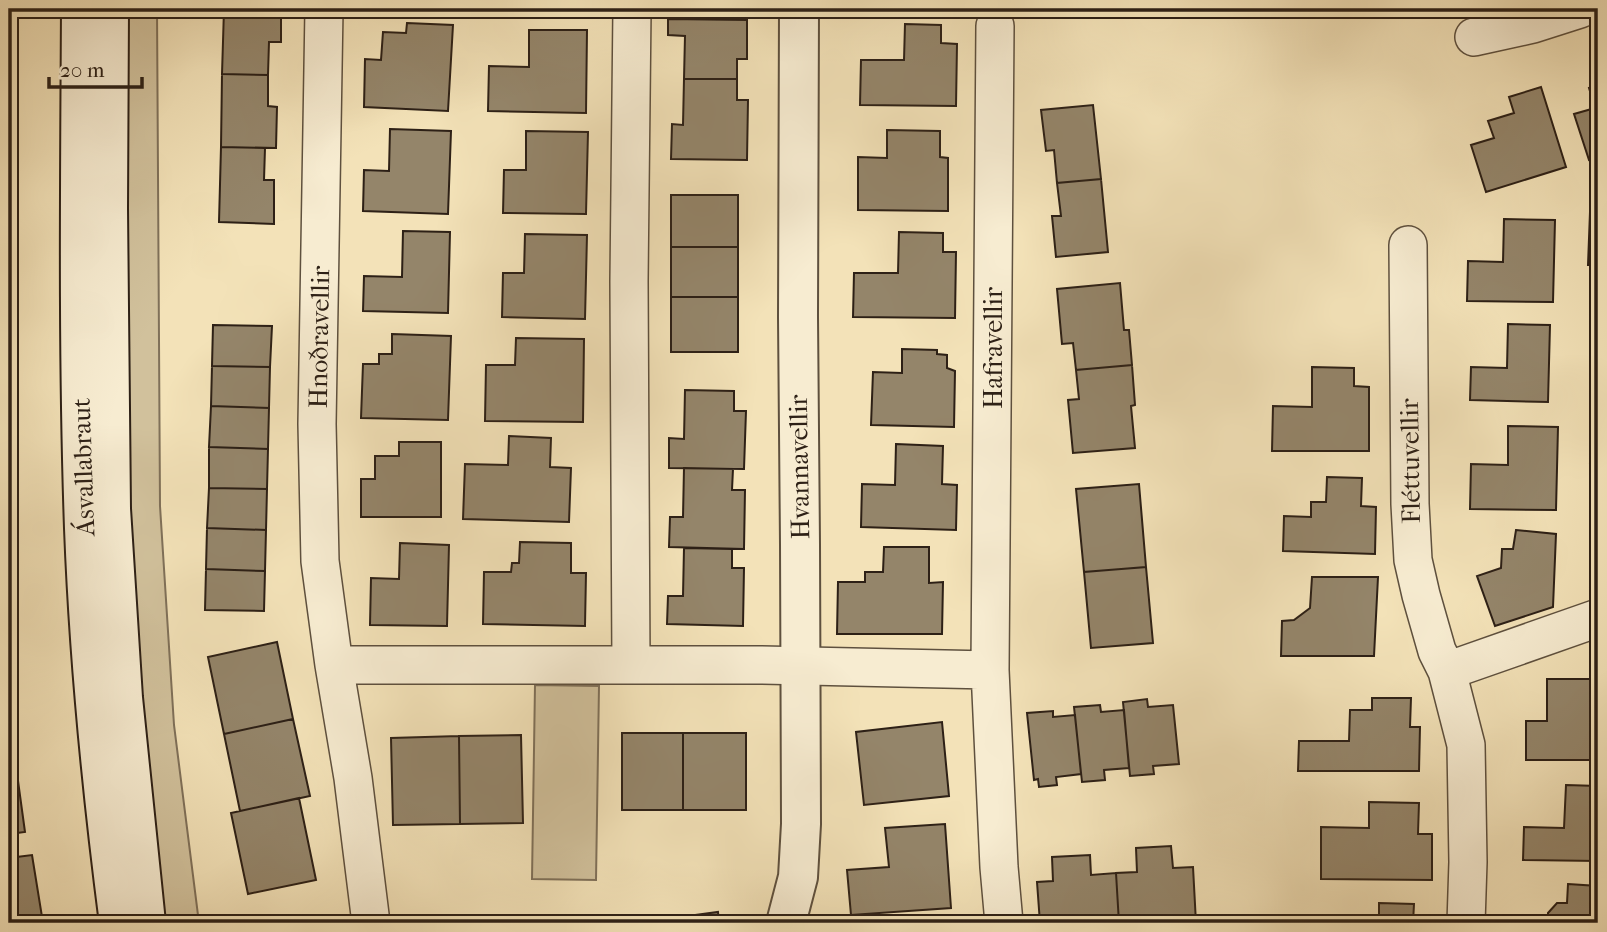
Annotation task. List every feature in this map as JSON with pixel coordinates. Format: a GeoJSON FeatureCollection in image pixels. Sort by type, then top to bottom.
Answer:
{"type":"FeatureCollection","features":[{"type":"Feature","properties":{"kind":"main road","name":"Ásvallabraut"},"geometry":{"type":"LineString","coordinates":[[81,9],[80,326],[84,529],[99,740],[119,923]]}},
{"type":"Feature","properties":{"kind":"main road","name":"Ásvallabraut"},"geometry":{"type":"LineString","coordinates":[[110,9],[108,208],[111,509],[123,698],[146,923]]}},
{"type":"Feature","properties":{"kind":"main road","name":"Hvannavellir"},"geometry":{"type":"LineString","coordinates":[[786,923],[798,877],[801,824],[799,9]]}},
{"type":"Feature","properties":{"kind":"street","name":"Hnoðravellir"},"geometry":{"type":"LineString","coordinates":[[324,9],[317,424],[320,561],[353,778],[371,923]]}},
{"type":"Feature","properties":{"kind":"street"},"geometry":{"type":"LineString","coordinates":[[631,666],[629,281],[632,9]]}},
{"type":"Feature","properties":{"kind":"street"},"geometry":{"type":"LineString","coordinates":[[1474,37],[1532,24],[1580,9]]}},
{"type":"Feature","properties":{"kind":"street","name":"Hafravellir"},"geometry":{"type":"LineString","coordinates":[[995,26],[990,670],[1004,923]]}},
{"type":"Feature","properties":{"kind":"street","name":"Fléttuvellir"},"geometry":{"type":"LineString","coordinates":[[1408,245],[1410,504],[1413,560],[1420,595],[1437,651],[1447,671],[1466,745],[1466,923]]}},
{"type":"Feature","properties":{"kind":"street"},"geometry":{"type":"LineString","coordinates":[[1447,671],[1598,618]]}},
{"type":"Feature","properties":{"kind":"street"},"geometry":{"type":"LineString","coordinates":[[334,665],[800,666],[990,670]]}},
{"type":"Feature","properties":{"kind":"shaded area"},"geometry":{"type":"Polygon","coordinates":[[[122,9],[157,9],[160,506],[174,725],[199,923],[160,923],[130,663],[122,9]]]}},
{"type":"Feature","properties":{"kind":"shaded area"},"geometry":{"type":"Polygon","coordinates":[[[535,685],[599,686],[596,880],[532,879],[535,685]]]}},
{"type":"Feature","properties":{"kind":"building"},"geometry":{"type":"Polygon","coordinates":[[[224,9],[281,9],[281,42],[269,42],[268,75],[222,74],[224,9]]]}},
{"type":"Feature","properties":{"kind":"building"},"geometry":{"type":"Polygon","coordinates":[[[668,9],[747,9],[747,20],[668,19],[668,9]]]}},
{"type":"Feature","properties":{"kind":"building"},"geometry":{"type":"Polygon","coordinates":[[[668,19],[747,20],[747,59],[737,59],[737,79],[684,79],[685,36],[668,35],[668,19]]]}},
{"type":"Feature","properties":{"kind":"building"},"geometry":{"type":"Polygon","coordinates":[[[407,23],[453,25],[448,111],[364,107],[365,59],[381,60],[383,32],[406,33],[407,23]]]}},
{"type":"Feature","properties":{"kind":"building"},"geometry":{"type":"Polygon","coordinates":[[[905,24],[941,25],[941,43],[957,44],[956,106],[860,105],[861,60],[904,60],[905,24]]]}},
{"type":"Feature","properties":{"kind":"building"},"geometry":{"type":"Polygon","coordinates":[[[529,30],[587,30],[586,113],[488,111],[489,66],[529,67],[529,30]]]}},
{"type":"Feature","properties":{"kind":"building"},"geometry":{"type":"Polygon","coordinates":[[[222,74],[268,75],[268,106],[277,107],[276,148],[221,147],[222,74]]]}},
{"type":"Feature","properties":{"kind":"building"},"geometry":{"type":"Polygon","coordinates":[[[684,79],[737,79],[737,100],[748,100],[747,160],[671,159],[672,124],[683,125],[684,79]]]}},
{"type":"Feature","properties":{"kind":"building"},"geometry":{"type":"Polygon","coordinates":[[[1598,85],[1598,157],[1589,160],[1574,114],[1595,108],[1589,88],[1598,85]]]}},
{"type":"Feature","properties":{"kind":"building"},"geometry":{"type":"Polygon","coordinates":[[[1541,87],[1566,167],[1486,192],[1471,145],[1494,138],[1488,121],[1514,113],[1509,97],[1541,87]]]}},
{"type":"Feature","properties":{"kind":"building"},"geometry":{"type":"Polygon","coordinates":[[[1093,105],[1101,179],[1057,183],[1054,150],[1046,151],[1041,110],[1093,105]]]}},
{"type":"Feature","properties":{"kind":"building"},"geometry":{"type":"Polygon","coordinates":[[[390,129],[451,131],[448,214],[363,211],[364,170],[389,171],[390,129]]]}},
{"type":"Feature","properties":{"kind":"building"},"geometry":{"type":"Polygon","coordinates":[[[887,130],[940,131],[940,157],[948,158],[948,211],[858,210],[858,157],[887,158],[887,130]]]}},
{"type":"Feature","properties":{"kind":"building"},"geometry":{"type":"Polygon","coordinates":[[[526,131],[588,132],[586,214],[503,213],[504,170],[526,170],[526,131]]]}},
{"type":"Feature","properties":{"kind":"building"},"geometry":{"type":"Polygon","coordinates":[[[221,147],[265,148],[264,180],[274,180],[274,224],[219,222],[221,147]]]}},
{"type":"Feature","properties":{"kind":"building"},"geometry":{"type":"Polygon","coordinates":[[[1101,179],[1108,252],[1056,257],[1052,216],[1061,216],[1057,183],[1101,179]]]}},
{"type":"Feature","properties":{"kind":"building"},"geometry":{"type":"Polygon","coordinates":[[[671,195],[738,195],[738,247],[671,247],[671,195]]]}},
{"type":"Feature","properties":{"kind":"building"},"geometry":{"type":"Polygon","coordinates":[[[1590,212],[1598,212],[1598,265],[1588,265],[1590,212]]]}},
{"type":"Feature","properties":{"kind":"building"},"geometry":{"type":"Polygon","coordinates":[[[1504,219],[1555,220],[1553,302],[1467,301],[1468,261],[1503,262],[1504,219]]]}},
{"type":"Feature","properties":{"kind":"building"},"geometry":{"type":"Polygon","coordinates":[[[403,231],[450,232],[448,313],[363,311],[364,276],[402,277],[403,231]]]}},
{"type":"Feature","properties":{"kind":"building"},"geometry":{"type":"Polygon","coordinates":[[[899,232],[943,233],[943,252],[956,252],[955,318],[853,317],[854,273],[898,273],[899,232]]]}},
{"type":"Feature","properties":{"kind":"building"},"geometry":{"type":"Polygon","coordinates":[[[525,234],[587,235],[585,319],[502,317],[503,273],[524,273],[525,234]]]}},
{"type":"Feature","properties":{"kind":"building"},"geometry":{"type":"Polygon","coordinates":[[[671,247],[738,247],[738,297],[671,297],[671,247]]]}},
{"type":"Feature","properties":{"kind":"building"},"geometry":{"type":"Polygon","coordinates":[[[1120,283],[1124,330],[1129,330],[1132,365],[1076,370],[1073,343],[1062,344],[1057,289],[1120,283]]]}},
{"type":"Feature","properties":{"kind":"building"},"geometry":{"type":"Polygon","coordinates":[[[671,297],[738,297],[738,352],[671,352],[671,297]]]}},
{"type":"Feature","properties":{"kind":"building"},"geometry":{"type":"Polygon","coordinates":[[[1508,324],[1550,325],[1548,402],[1470,400],[1471,367],[1507,368],[1508,324]]]}},
{"type":"Feature","properties":{"kind":"building"},"geometry":{"type":"Polygon","coordinates":[[[1594,324],[1598,324],[1598,365],[1593,365],[1594,324]]]}},
{"type":"Feature","properties":{"kind":"building"},"geometry":{"type":"Polygon","coordinates":[[[213,325],[272,326],[270,367],[212,366],[213,325]]]}},
{"type":"Feature","properties":{"kind":"building"},"geometry":{"type":"Polygon","coordinates":[[[392,334],[451,336],[448,420],[361,418],[363,364],[379,364],[379,354],[392,354],[392,334]]]}},
{"type":"Feature","properties":{"kind":"building"},"geometry":{"type":"Polygon","coordinates":[[[516,338],[584,339],[583,422],[485,421],[486,365],[515,365],[516,338]]]}},
{"type":"Feature","properties":{"kind":"building"},"geometry":{"type":"Polygon","coordinates":[[[902,349],[937,350],[937,354],[947,355],[947,368],[955,371],[954,427],[871,425],[873,372],[902,373],[902,349]]]}},
{"type":"Feature","properties":{"kind":"building"},"geometry":{"type":"Polygon","coordinates":[[[1132,365],[1135,405],[1131,406],[1135,448],[1073,453],[1068,400],[1079,399],[1076,370],[1132,365]]]}},
{"type":"Feature","properties":{"kind":"building"},"geometry":{"type":"Polygon","coordinates":[[[212,366],[270,367],[269,408],[211,406],[212,366]]]}},
{"type":"Feature","properties":{"kind":"building"},"geometry":{"type":"Polygon","coordinates":[[[1312,367],[1354,368],[1354,386],[1369,387],[1369,451],[1272,451],[1273,406],[1312,407],[1312,367]]]}},
{"type":"Feature","properties":{"kind":"building"},"geometry":{"type":"Polygon","coordinates":[[[685,390],[734,391],[734,411],[746,411],[744,469],[669,468],[669,438],[684,439],[685,390]]]}},
{"type":"Feature","properties":{"kind":"building"},"geometry":{"type":"Polygon","coordinates":[[[211,406],[269,408],[268,449],[209,447],[211,406]]]}},
{"type":"Feature","properties":{"kind":"building"},"geometry":{"type":"Polygon","coordinates":[[[1508,426],[1558,427],[1556,510],[1470,509],[1471,464],[1508,465],[1508,426]]]}},
{"type":"Feature","properties":{"kind":"building"},"geometry":{"type":"Polygon","coordinates":[[[1591,433],[1598,433],[1598,463],[1590,463],[1591,433]]]}},
{"type":"Feature","properties":{"kind":"building"},"geometry":{"type":"Polygon","coordinates":[[[509,436],[551,438],[550,467],[571,468],[569,522],[463,519],[465,464],[508,465],[509,436]]]}},
{"type":"Feature","properties":{"kind":"building"},"geometry":{"type":"Polygon","coordinates":[[[399,442],[441,442],[441,517],[361,517],[361,479],[375,479],[375,456],[399,456],[399,442]]]}},
{"type":"Feature","properties":{"kind":"building"},"geometry":{"type":"Polygon","coordinates":[[[896,444],[943,446],[942,484],[957,485],[956,530],[861,527],[862,484],[895,485],[896,444]]]}},
{"type":"Feature","properties":{"kind":"building"},"geometry":{"type":"Polygon","coordinates":[[[209,447],[268,449],[267,489],[209,488],[209,447]]]}},
{"type":"Feature","properties":{"kind":"building"},"geometry":{"type":"Polygon","coordinates":[[[684,468],[733,469],[732,490],[745,490],[744,549],[669,547],[670,517],[683,517],[684,468]]]}},
{"type":"Feature","properties":{"kind":"building"},"geometry":{"type":"Polygon","coordinates":[[[1327,477],[1362,478],[1361,506],[1376,507],[1375,554],[1283,551],[1284,516],[1311,517],[1311,502],[1326,502],[1327,477]]]}},
{"type":"Feature","properties":{"kind":"building"},"geometry":{"type":"Polygon","coordinates":[[[1139,484],[1146,567],[1084,572],[1076,489],[1139,484]]]}},
{"type":"Feature","properties":{"kind":"building"},"geometry":{"type":"Polygon","coordinates":[[[209,488],[267,489],[266,530],[207,528],[209,488]]]}},
{"type":"Feature","properties":{"kind":"building"},"geometry":{"type":"Polygon","coordinates":[[[207,528],[266,530],[265,571],[206,569],[207,528]]]}},
{"type":"Feature","properties":{"kind":"building"},"geometry":{"type":"Polygon","coordinates":[[[1516,530],[1556,534],[1553,607],[1495,626],[1477,576],[1501,568],[1502,549],[1513,549],[1516,530]]]}},
{"type":"Feature","properties":{"kind":"building"},"geometry":{"type":"Polygon","coordinates":[[[1593,531],[1598,532],[1598,586],[1590,587],[1593,531]]]}},
{"type":"Feature","properties":{"kind":"building"},"geometry":{"type":"Polygon","coordinates":[[[520,542],[571,543],[571,573],[586,573],[585,626],[483,624],[484,572],[511,572],[512,563],[519,563],[520,542]]]}},
{"type":"Feature","properties":{"kind":"building"},"geometry":{"type":"Polygon","coordinates":[[[400,543],[449,545],[447,626],[370,625],[371,578],[399,579],[400,543]]]}},
{"type":"Feature","properties":{"kind":"building"},"geometry":{"type":"Polygon","coordinates":[[[884,547],[929,547],[929,583],[943,582],[942,634],[837,634],[838,582],[865,582],[865,572],[883,572],[884,547]]]}},
{"type":"Feature","properties":{"kind":"building"},"geometry":{"type":"Polygon","coordinates":[[[684,548],[732,549],[732,568],[744,568],[743,626],[667,624],[668,596],[683,596],[684,548]]]}},
{"type":"Feature","properties":{"kind":"building"},"geometry":{"type":"Polygon","coordinates":[[[1146,567],[1153,643],[1091,648],[1084,572],[1146,567]]]}},
{"type":"Feature","properties":{"kind":"building"},"geometry":{"type":"Polygon","coordinates":[[[206,569],[265,571],[264,611],[205,610],[206,569]]]}},
{"type":"Feature","properties":{"kind":"building"},"geometry":{"type":"Polygon","coordinates":[[[1312,577],[1378,577],[1374,656],[1281,656],[1282,621],[1294,620],[1310,608],[1312,577]]]}},
{"type":"Feature","properties":{"kind":"building"},"geometry":{"type":"Polygon","coordinates":[[[277,642],[293,719],[224,734],[208,657],[277,642]]]}},
{"type":"Feature","properties":{"kind":"building"},"geometry":{"type":"Polygon","coordinates":[[[1547,679],[1598,679],[1598,760],[1526,760],[1526,721],[1547,721],[1547,679]]]}},
{"type":"Feature","properties":{"kind":"building"},"geometry":{"type":"Polygon","coordinates":[[[1372,698],[1411,698],[1410,727],[1420,727],[1419,771],[1298,771],[1299,741],[1349,741],[1350,710],[1372,710],[1372,698]]]}},
{"type":"Feature","properties":{"kind":"building"},"geometry":{"type":"Polygon","coordinates":[[[1147,699],[1148,707],[1173,705],[1179,764],[1153,766],[1154,774],[1130,776],[1123,702],[1147,699]]]}},
{"type":"Feature","properties":{"kind":"building"},"geometry":{"type":"Polygon","coordinates":[[[1100,705],[1101,712],[1124,710],[1129,768],[1104,770],[1105,780],[1082,782],[1074,707],[1100,705]]]}},
{"type":"Feature","properties":{"kind":"building"},"geometry":{"type":"Polygon","coordinates":[[[1053,711],[1053,717],[1075,715],[1081,774],[1056,777],[1057,785],[1039,787],[1038,779],[1034,780],[1027,713],[1053,711]]]}},
{"type":"Feature","properties":{"kind":"building"},"geometry":{"type":"Polygon","coordinates":[[[9,715],[25,832],[9,834],[9,715]]]}},
{"type":"Feature","properties":{"kind":"building"},"geometry":{"type":"Polygon","coordinates":[[[293,719],[310,796],[240,811],[224,734],[293,719]]]}},
{"type":"Feature","properties":{"kind":"building"},"geometry":{"type":"Polygon","coordinates":[[[942,722],[949,796],[864,805],[856,732],[942,722]]]}},
{"type":"Feature","properties":{"kind":"building"},"geometry":{"type":"Polygon","coordinates":[[[622,733],[683,733],[683,810],[622,810],[622,733]]]}},
{"type":"Feature","properties":{"kind":"building"},"geometry":{"type":"Polygon","coordinates":[[[683,733],[746,733],[746,810],[683,810],[683,733]]]}},
{"type":"Feature","properties":{"kind":"building"},"geometry":{"type":"Polygon","coordinates":[[[521,735],[523,823],[460,824],[459,736],[521,735]]]}},
{"type":"Feature","properties":{"kind":"building"},"geometry":{"type":"Polygon","coordinates":[[[459,736],[460,824],[393,825],[391,738],[459,736]]]}},
{"type":"Feature","properties":{"kind":"building"},"geometry":{"type":"Polygon","coordinates":[[[1566,785],[1598,786],[1598,861],[1523,860],[1524,827],[1564,828],[1566,785]]]}},
{"type":"Feature","properties":{"kind":"building"},"geometry":{"type":"Polygon","coordinates":[[[299,798],[316,880],[248,894],[231,813],[299,798]]]}},
{"type":"Feature","properties":{"kind":"building"},"geometry":{"type":"Polygon","coordinates":[[[1369,802],[1419,803],[1418,834],[1432,834],[1432,880],[1321,879],[1321,827],[1369,828],[1369,802]]]}},
{"type":"Feature","properties":{"kind":"building"},"geometry":{"type":"Polygon","coordinates":[[[945,824],[951,908],[851,915],[847,870],[889,867],[885,828],[945,824]]]}},
{"type":"Feature","properties":{"kind":"building"},"geometry":{"type":"Polygon","coordinates":[[[1171,846],[1173,868],[1193,867],[1196,923],[1119,923],[1116,873],[1137,872],[1136,848],[1171,846]]]}},
{"type":"Feature","properties":{"kind":"building"},"geometry":{"type":"Polygon","coordinates":[[[32,855],[43,923],[9,923],[9,858],[32,855]]]}},
{"type":"Feature","properties":{"kind":"building"},"geometry":{"type":"Polygon","coordinates":[[[1090,855],[1091,875],[1116,873],[1119,923],[1040,923],[1037,882],[1053,881],[1052,857],[1090,855]]]}},
{"type":"Feature","properties":{"kind":"building"},"geometry":{"type":"Polygon","coordinates":[[[1568,884],[1598,886],[1598,923],[1548,923],[1548,913],[1557,903],[1567,903],[1568,884]]]}},
{"type":"Feature","properties":{"kind":"building"},"geometry":{"type":"Polygon","coordinates":[[[1379,903],[1414,904],[1413,923],[1379,923],[1379,903]]]}},
{"type":"Feature","properties":{"kind":"building"},"geometry":{"type":"Polygon","coordinates":[[[718,912],[719,923],[666,923],[665,919],[718,912]]]}}]}
